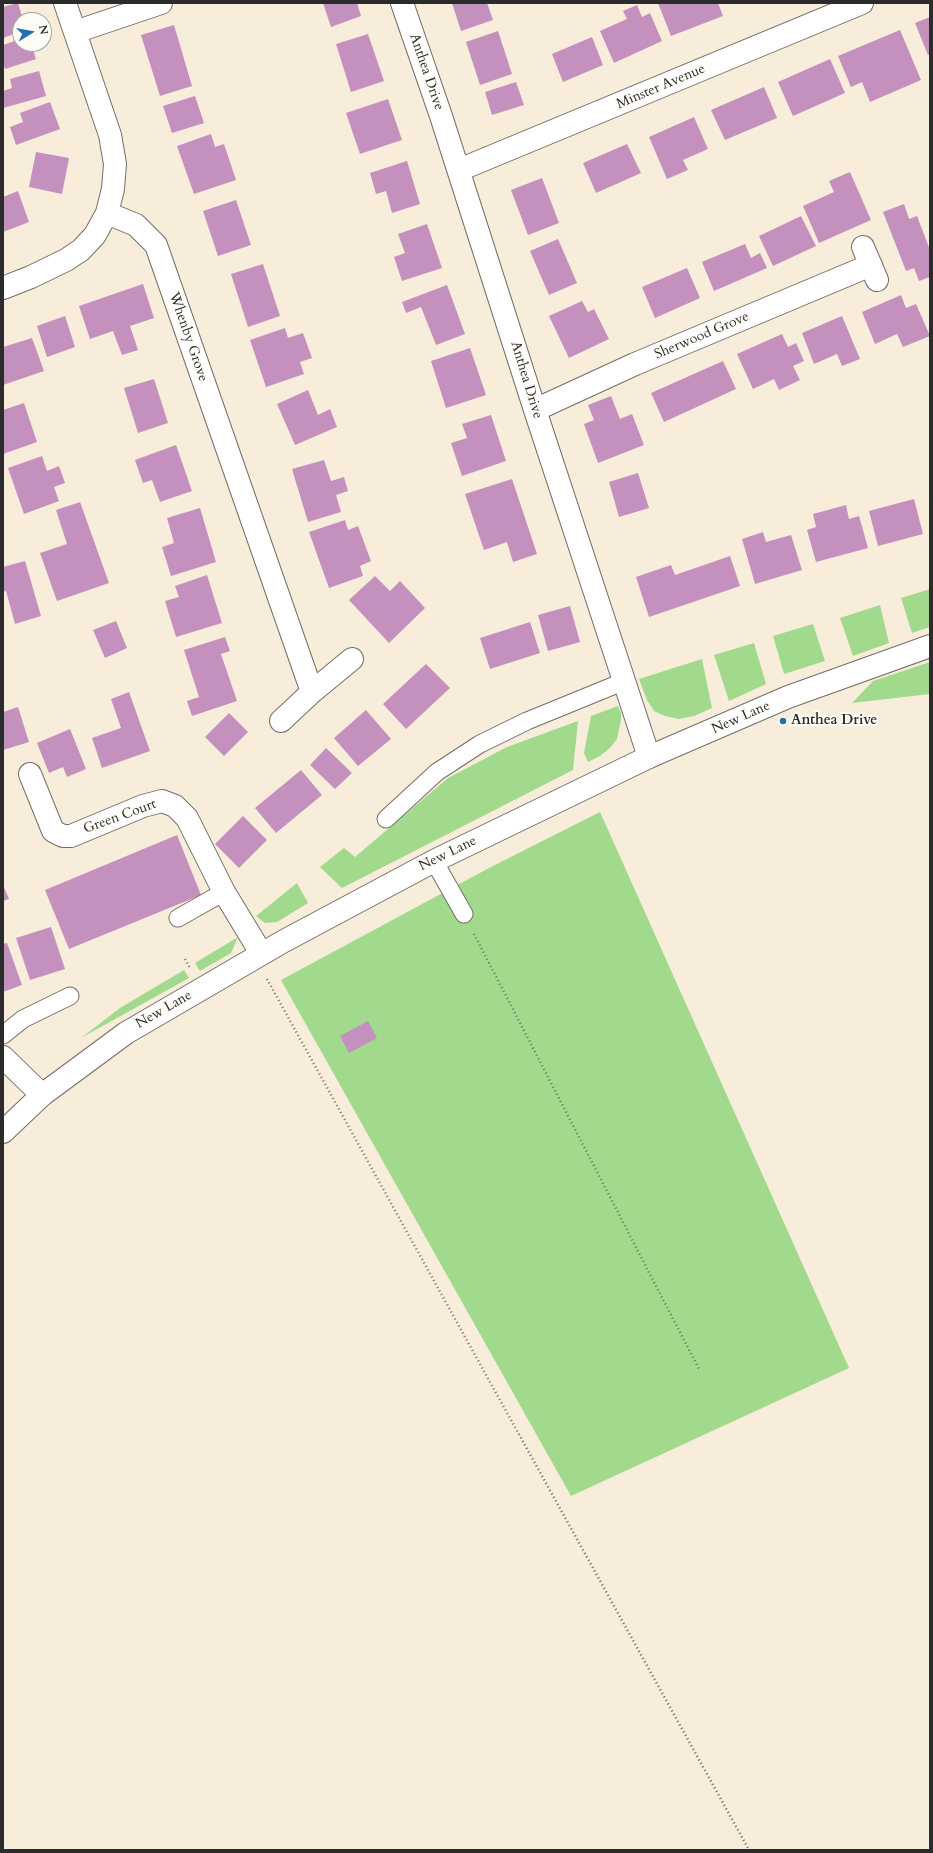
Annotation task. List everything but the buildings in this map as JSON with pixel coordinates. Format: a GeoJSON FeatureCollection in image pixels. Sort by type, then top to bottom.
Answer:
{"type":"FeatureCollection","features":[{"type":"Feature","properties":{"kind":"street"},"geometry":{"type":"LineString","coordinates":[[3,288],[32,277],[66,260],[81,250],[95,235],[107,213],[113,189],[115,164],[110,135],[65,3]]}},
{"type":"Feature","properties":{"kind":"street"},"geometry":{"type":"LineString","coordinates":[[75,32],[161,3]]}},
{"type":"Feature","properties":{"kind":"street","name":"Anthea Drive"},"geometry":{"type":"LineString","coordinates":[[402,3],[459,170],[535,410],[649,757]]}},
{"type":"Feature","properties":{"kind":"street","name":"Minster Avenue"},"geometry":{"type":"LineString","coordinates":[[459,170],[862,3]]}},
{"type":"Feature","properties":{"kind":"street","name":"Whenby Grove"},"geometry":{"type":"LineString","coordinates":[[107,213],[136,225],[156,245],[312,692]]}},
{"type":"Feature","properties":{"kind":"street","name":"Sherwood Grove"},"geometry":{"type":"LineString","coordinates":[[535,410],[635,364],[870,264]]}},
{"type":"Feature","properties":{"kind":"street","name":"New Lane"},"geometry":{"type":"LineString","coordinates":[[3,1132],[42,1095],[126,1033],[261,953],[434,861],[649,757],[788,697],[930,646]]}},
{"type":"Feature","properties":{"kind":"street"},"geometry":{"type":"LineString","coordinates":[[281,721],[312,692],[352,659]]}},
{"type":"Feature","properties":{"kind":"street","name":"Green Court"},"geometry":{"type":"LineString","coordinates":[[30,774],[53,831],[63,836],[71,836],[143,806],[162,801],[176,806],[188,818],[224,892],[261,953]]}},
{"type":"Feature","properties":{"kind":"street"},"geometry":{"type":"LineString","coordinates":[[3,1057],[42,1095]]}},
{"type":"Feature","properties":{"kind":"lane"},"geometry":{"type":"LineString","coordinates":[[386,819],[437,772],[480,744],[527,721],[625,682]]}},
{"type":"Feature","properties":{"kind":"lane"},"geometry":{"type":"LineString","coordinates":[[434,861],[464,914]]}},
{"type":"Feature","properties":{"kind":"lane"},"geometry":{"type":"LineString","coordinates":[[178,918],[224,892]]}},
{"type":"Feature","properties":{"kind":"lane"},"geometry":{"type":"LineString","coordinates":[[3,1035],[23,1019],[70,996]]}},
{"type":"Feature","properties":{"kind":"path"},"geometry":{"type":"LineString","coordinates":[[464,914],[700,1371]]}},
{"type":"Feature","properties":{"kind":"path"},"geometry":{"type":"LineString","coordinates":[[265,976],[749,1850]]}},
{"type":"Feature","properties":{"kind":"green space"},"geometry":{"type":"Polygon","coordinates":[[[930,589],[930,627],[912,633],[901,598],[930,589]]]}},
{"type":"Feature","properties":{"kind":"green space"},"geometry":{"type":"Polygon","coordinates":[[[880,605],[889,643],[853,656],[840,618],[880,605]]]}},
{"type":"Feature","properties":{"kind":"green space"},"geometry":{"type":"Polygon","coordinates":[[[813,624],[825,661],[784,674],[773,636],[813,624]]]}},
{"type":"Feature","properties":{"kind":"green space"},"geometry":{"type":"Polygon","coordinates":[[[754,643],[766,684],[729,701],[714,655],[754,643]]]}},
{"type":"Feature","properties":{"kind":"green space"},"geometry":{"type":"Polygon","coordinates":[[[702,659],[712,708],[694,716],[679,719],[665,716],[654,711],[647,700],[639,679],[702,659]]]}},
{"type":"Feature","properties":{"kind":"green space"},"geometry":{"type":"Polygon","coordinates":[[[930,662],[930,694],[852,703],[873,681],[930,662]]]}},
{"type":"Feature","properties":{"kind":"green space"},"geometry":{"type":"Polygon","coordinates":[[[618,706],[621,713],[621,720],[617,739],[610,748],[600,756],[588,762],[584,753],[591,716],[618,706]]]}},
{"type":"Feature","properties":{"kind":"green space"},"geometry":{"type":"Polygon","coordinates":[[[578,721],[573,770],[342,888],[320,867],[344,848],[355,857],[448,778],[507,747],[578,721]]]}},
{"type":"Feature","properties":{"kind":"green space"},"geometry":{"type":"Polygon","coordinates":[[[600,812],[849,1368],[571,1496],[281,980],[489,868],[600,812]]]}},
{"type":"Feature","properties":{"kind":"green space"},"geometry":{"type":"Polygon","coordinates":[[[297,883],[308,903],[277,922],[265,923],[256,916],[297,883]]]}},
{"type":"Feature","properties":{"kind":"green space"},"geometry":{"type":"Polygon","coordinates":[[[238,937],[231,953],[200,971],[195,963],[238,937]]]}},
{"type":"Feature","properties":{"kind":"green space"},"geometry":{"type":"Polygon","coordinates":[[[184,970],[189,978],[81,1038],[120,1008],[184,970]]]}},
{"type":"Feature","properties":{"kind":"place","name":"Anthea Drive"},"geometry":{"type":"Point","coordinates":[783,721]}}]}
